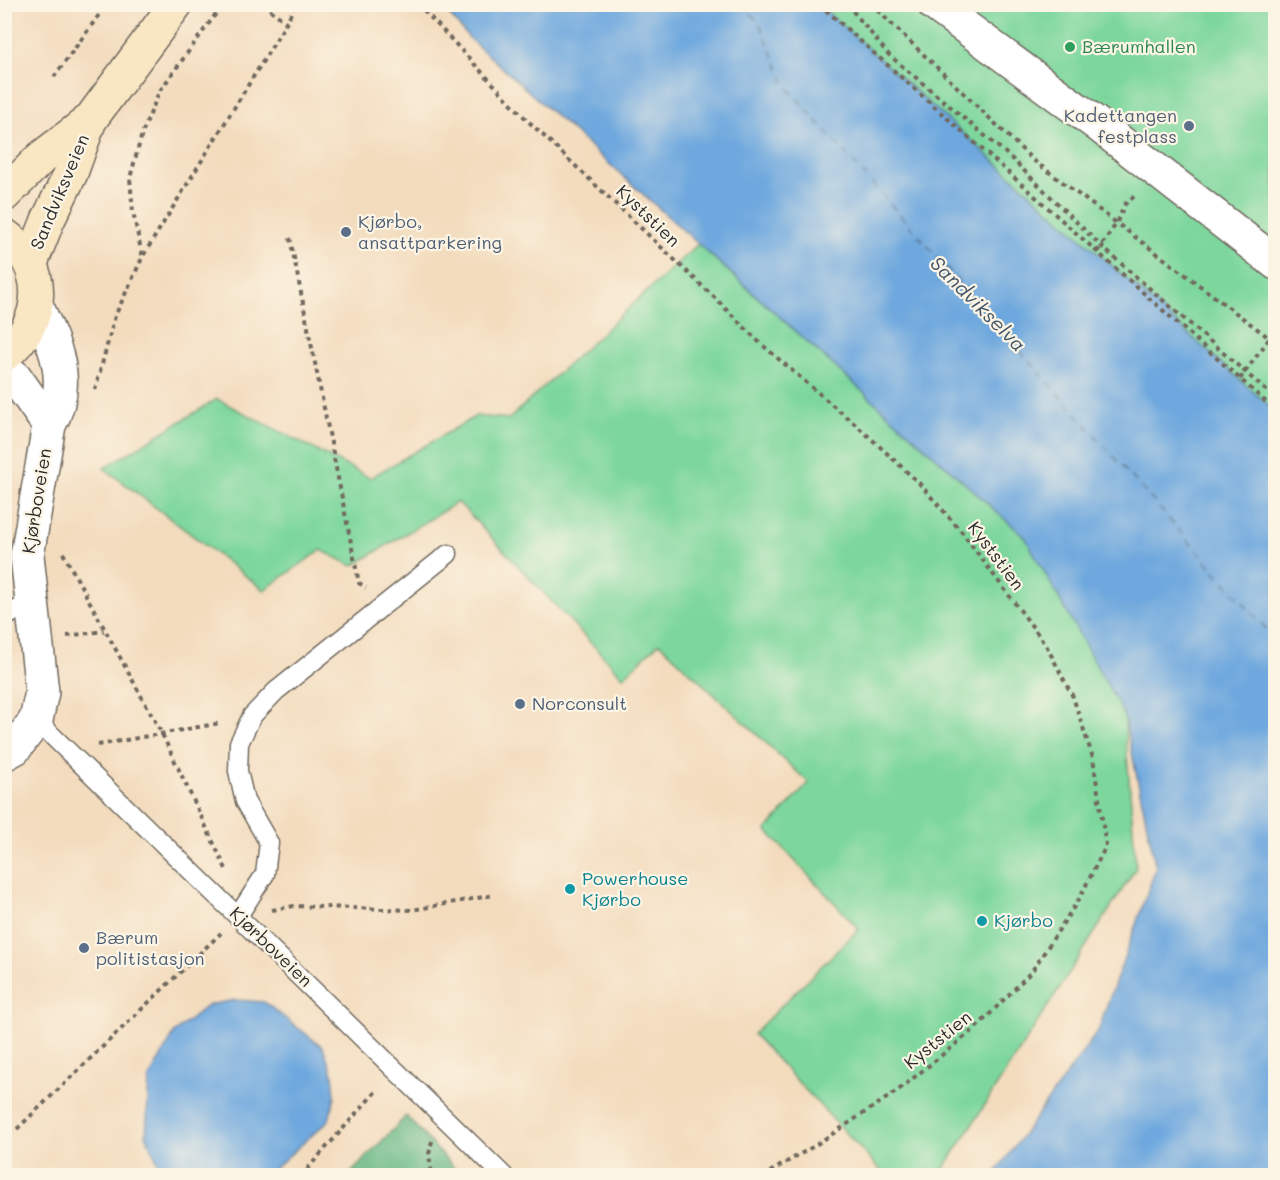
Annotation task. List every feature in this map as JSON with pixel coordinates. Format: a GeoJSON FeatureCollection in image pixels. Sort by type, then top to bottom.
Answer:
{"type":"FeatureCollection","features":[{"type":"Feature","properties":{"kind":"main road","name":"Sandviksveien"},"geometry":{"type":"LineString","coordinates":[[4,195],[41,158],[90,120],[176,4]]}},
{"type":"Feature","properties":{"kind":"main road","name":"Sandviksveien"},"geometry":{"type":"LineString","coordinates":[[31,263],[90,120]]}},
{"type":"Feature","properties":{"kind":"main road"},"geometry":{"type":"LineString","coordinates":[[4,235],[16,243],[31,263],[38,289],[35,315],[23,338],[4,355]]}},
{"type":"Feature","properties":{"kind":"street"},"geometry":{"type":"LineString","coordinates":[[934,4],[1097,124],[1275,263]]}},
{"type":"Feature","properties":{"kind":"street","name":"Kjørboveien"},"geometry":{"type":"LineString","coordinates":[[4,754],[15,748],[36,720],[42,692],[18,610],[50,425],[58,410],[61,396],[61,379],[54,347],[36,305]]}},
{"type":"Feature","properties":{"kind":"street","name":"Kjørboveien"},"geometry":{"type":"LineString","coordinates":[[4,369],[15,377],[50,425]]}},
{"type":"Feature","properties":{"kind":"lane"},"geometry":{"type":"LineString","coordinates":[[238,916],[265,874],[269,843],[245,801],[238,771],[239,743],[252,716],[276,691],[448,554]]}},
{"type":"Feature","properties":{"kind":"lane","name":"Kjørboveien"},"geometry":{"type":"LineString","coordinates":[[36,720],[396,1068],[504,1176]]}},
{"type":"Feature","properties":{"kind":"path"},"geometry":{"type":"LineString","coordinates":[[54,77],[107,4]]}},
{"type":"Feature","properties":{"kind":"path"},"geometry":{"type":"LineString","coordinates":[[143,256],[133,212],[130,178],[142,134],[159,92],[223,4]]}},
{"type":"Feature","properties":{"kind":"path"},"geometry":{"type":"LineString","coordinates":[[263,4],[286,22]]}},
{"type":"Feature","properties":{"kind":"path"},"geometry":{"type":"LineString","coordinates":[[93,396],[115,316],[143,256],[295,4]]}},
{"type":"Feature","properties":{"kind":"path","name":"Kyststien"},"geometry":{"type":"LineString","coordinates":[[418,4],[528,121],[717,300],[759,343],[864,432],[919,483],[961,531],[1046,645],[1073,698],[1093,758],[1106,846],[1079,899],[1032,971],[978,1026],[896,1092],[814,1146],[763,1176]]}},
{"type":"Feature","properties":{"kind":"path"},"geometry":{"type":"LineString","coordinates":[[819,4],[1275,411]]}},
{"type":"Feature","properties":{"kind":"path"},"geometry":{"type":"LineString","coordinates":[[846,4],[889,55],[1009,156],[1101,246],[1275,399]]}},
{"type":"Feature","properties":{"kind":"path"},"geometry":{"type":"LineString","coordinates":[[871,4],[1033,160],[1275,343]]}},
{"type":"Feature","properties":{"kind":"path"},"geometry":{"type":"LineString","coordinates":[[1097,252],[1116,224],[1125,204],[1144,189],[1156,195],[1165,176]]}},
{"type":"Feature","properties":{"kind":"path"},"geometry":{"type":"LineString","coordinates":[[290,238],[359,583],[386,603]]}},
{"type":"Feature","properties":{"kind":"path"},"geometry":{"type":"LineString","coordinates":[[1240,379],[1269,339]]}},
{"type":"Feature","properties":{"kind":"path"},"geometry":{"type":"LineString","coordinates":[[63,556],[162,734],[225,864],[238,916]]}},
{"type":"Feature","properties":{"kind":"path"},"geometry":{"type":"LineString","coordinates":[[73,756],[90,747],[234,721],[248,724]]}},
{"type":"Feature","properties":{"kind":"path"},"geometry":{"type":"LineString","coordinates":[[17,1129],[238,916],[294,906],[412,910],[494,896]]}},
{"type":"Feature","properties":{"kind":"path"},"geometry":{"type":"LineString","coordinates":[[301,1176],[396,1068]]}},
{"type":"Feature","properties":{"kind":"green space"},"geometry":{"type":"Polygon","coordinates":[[[819,5],[1275,5],[1275,411],[819,5]]]}},
{"type":"Feature","properties":{"kind":"green space"},"geometry":{"type":"Polygon","coordinates":[[[698,244],[1025,537],[1124,715],[1136,868],[940,1175],[885,1175],[753,1034],[859,929],[766,830],[809,783],[659,643],[623,677],[458,502],[353,566],[321,550],[264,590],[104,468],[217,399],[370,478],[476,416],[509,419],[698,244]]]}},
{"type":"Feature","properties":{"kind":"green space"},"geometry":{"type":"Polygon","coordinates":[[[406,1116],[461,1175],[349,1175],[406,1116]]]}},
{"type":"Feature","properties":{"kind":"water","name":"Sandvikselva"},"geometry":{"type":"Polygon","coordinates":[[[441,5],[819,5],[1275,411],[1275,1175],[994,1175],[1098,1031],[1156,868],[1124,715],[1025,537],[470,39],[441,5]]]}},
{"type":"Feature","properties":{"kind":"water"},"geometry":{"type":"Polygon","coordinates":[[[235,1000],[264,1002],[323,1047],[333,1074],[335,1096],[329,1120],[267,1175],[163,1175],[146,1135],[149,1078],[175,1032],[208,1005],[235,1000]]]}},
{"type":"Feature","properties":{"kind":"ferry route"},"geometry":{"type":"LineString","coordinates":[[741,4],[759,22],[786,86],[1276,640]]}},
{"type":"Feature","properties":{"kind":"place","name":"Bærumhallen"},"geometry":{"type":"Point","coordinates":[1070,47]}},
{"type":"Feature","properties":{"kind":"place","name":"Kadettangen festplass"},"geometry":{"type":"Point","coordinates":[1189,126]}},
{"type":"Feature","properties":{"kind":"place","name":"Kjørbo, ansattparkering"},"geometry":{"type":"Point","coordinates":[346,232]}},
{"type":"Feature","properties":{"kind":"place","name":"Norconsult"},"geometry":{"type":"Point","coordinates":[520,704]}},
{"type":"Feature","properties":{"kind":"place","name":"Powerhouse Kjørbo"},"geometry":{"type":"Point","coordinates":[570,889]}},
{"type":"Feature","properties":{"kind":"place","name":"Kjørbo"},"geometry":{"type":"Point","coordinates":[982,921]}},
{"type":"Feature","properties":{"kind":"place","name":"Bærum politistasjon"},"geometry":{"type":"Point","coordinates":[84,948]}}]}
